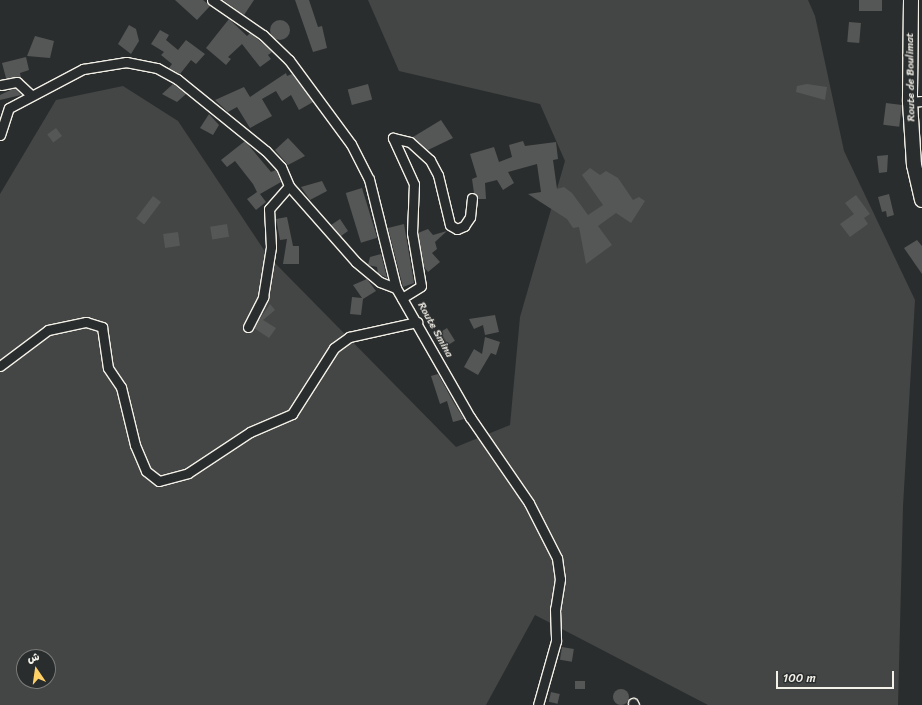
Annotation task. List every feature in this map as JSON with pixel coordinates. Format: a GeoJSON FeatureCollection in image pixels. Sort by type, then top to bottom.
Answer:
{"type":"FeatureCollection","features":[{"type":"Feature","properties":{"kind":"main road","name":"Route de Boulimat"},"geometry":{"type":"LineString","coordinates":[[911,0],[916,101],[914,165],[922,200]]}},
{"type":"Feature","properties":{"kind":"street","name":"Route Smina"},"geometry":{"type":"LineString","coordinates":[[212,0],[263,35],[289,60],[335,118],[369,179],[396,288],[417,322],[470,417],[529,503],[557,558],[560,578],[554,609],[556,641],[538,705]]}},
{"type":"Feature","properties":{"kind":"street"},"geometry":{"type":"LineString","coordinates":[[0,135],[9,108],[30,94],[83,69],[126,62],[157,68],[177,79],[266,151],[281,167],[289,186],[356,262],[380,282],[396,288]]}},
{"type":"Feature","properties":{"kind":"street"},"geometry":{"type":"LineString","coordinates":[[1,85],[17,82],[30,94]]}},
{"type":"Feature","properties":{"kind":"street"},"geometry":{"type":"LineString","coordinates":[[402,298],[421,286],[412,232],[414,184],[393,138],[410,142],[430,160],[438,175],[450,225],[457,229],[464,226],[470,217],[472,198]]}},
{"type":"Feature","properties":{"kind":"street"},"geometry":{"type":"LineString","coordinates":[[248,327],[263,297],[271,247],[269,209],[289,186]]}},
{"type":"Feature","properties":{"kind":"street"},"geometry":{"type":"LineString","coordinates":[[0,366],[48,330],[86,322],[102,327],[108,368],[122,387],[135,444],[146,471],[159,480],[188,473],[250,432],[292,414],[334,348],[348,337],[417,322]]}},
{"type":"Feature","properties":{"kind":"shaded area"},"geometry":{"type":"Polygon","coordinates":[[[368,0],[808,0],[815,16],[844,151],[915,300],[903,506],[898,705],[708,705],[535,615],[486,705],[0,705],[0,194],[56,100],[123,86],[178,121],[268,256],[456,447],[510,425],[520,317],[565,161],[540,104],[399,71],[368,0]]]}},
{"type":"Feature","properties":{"kind":"building"},"geometry":{"type":"Polygon","coordinates":[[[175,0],[203,0],[210,6],[197,20],[175,0]]]}},
{"type":"Feature","properties":{"kind":"building"},"geometry":{"type":"Polygon","coordinates":[[[223,0],[254,0],[244,15],[223,0]]]}},
{"type":"Feature","properties":{"kind":"building"},"geometry":{"type":"Polygon","coordinates":[[[295,0],[309,0],[318,27],[322,26],[327,48],[313,52],[295,0]]]}},
{"type":"Feature","properties":{"kind":"building"},"geometry":{"type":"Polygon","coordinates":[[[859,0],[882,0],[882,11],[859,11],[859,0]]]}},
{"type":"Feature","properties":{"kind":"building"},"geometry":{"type":"Polygon","coordinates":[[[229,19],[247,36],[250,33],[266,46],[272,52],[268,55],[271,59],[260,67],[242,44],[228,57],[231,59],[226,65],[206,48],[229,19]]]}},
{"type":"Feature","properties":{"kind":"building"},"geometry":{"type":"Polygon","coordinates":[[[276,20],[284,20],[290,26],[290,34],[284,40],[276,40],[270,34],[270,26],[276,20]]]}},
{"type":"Feature","properties":{"kind":"building"},"geometry":{"type":"Polygon","coordinates":[[[849,22],[861,23],[859,43],[847,42],[849,22]]]}},
{"type":"Feature","properties":{"kind":"building"},"geometry":{"type":"Polygon","coordinates":[[[129,25],[136,29],[139,41],[131,54],[118,44],[129,25]]]}},
{"type":"Feature","properties":{"kind":"building"},"geometry":{"type":"Polygon","coordinates":[[[160,30],[169,35],[166,40],[178,50],[186,40],[205,54],[196,64],[191,60],[180,74],[169,68],[172,64],[161,55],[164,52],[151,44],[160,30]]]}},
{"type":"Feature","properties":{"kind":"building"},"geometry":{"type":"Polygon","coordinates":[[[35,36],[54,41],[50,58],[27,56],[35,36]]]}},
{"type":"Feature","properties":{"kind":"building"},"geometry":{"type":"Polygon","coordinates":[[[26,57],[29,70],[20,73],[21,78],[6,78],[2,63],[26,57]]]}},
{"type":"Feature","properties":{"kind":"building"},"geometry":{"type":"Polygon","coordinates":[[[286,73],[287,76],[292,74],[313,102],[299,110],[291,95],[282,101],[276,91],[262,99],[272,116],[250,128],[237,107],[228,112],[215,100],[244,87],[250,97],[286,73]]]}},
{"type":"Feature","properties":{"kind":"building"},"geometry":{"type":"Polygon","coordinates":[[[173,84],[186,94],[177,102],[162,94],[173,84]]]}},
{"type":"Feature","properties":{"kind":"building"},"geometry":{"type":"Polygon","coordinates":[[[368,84],[372,99],[352,105],[348,89],[368,84]]]}},
{"type":"Feature","properties":{"kind":"building"},"geometry":{"type":"Polygon","coordinates":[[[807,84],[827,87],[825,100],[796,92],[797,86],[807,84]]]}},
{"type":"Feature","properties":{"kind":"building"},"geometry":{"type":"Polygon","coordinates":[[[15,88],[21,95],[0,100],[0,95],[15,88]]]}},
{"type":"Feature","properties":{"kind":"building"},"geometry":{"type":"Polygon","coordinates":[[[886,103],[902,105],[899,127],[883,125],[886,103]]]}},
{"type":"Feature","properties":{"kind":"building"},"geometry":{"type":"Polygon","coordinates":[[[209,114],[219,125],[213,135],[200,128],[209,114]]]}},
{"type":"Feature","properties":{"kind":"building"},"geometry":{"type":"Polygon","coordinates":[[[441,120],[453,138],[428,150],[413,137],[441,120]]]}},
{"type":"Feature","properties":{"kind":"building"},"geometry":{"type":"Polygon","coordinates":[[[56,128],[62,136],[53,143],[47,135],[56,128]]]}},
{"type":"Feature","properties":{"kind":"building"},"geometry":{"type":"Polygon","coordinates":[[[288,138],[305,156],[288,165],[275,150],[288,138]]]}},
{"type":"Feature","properties":{"kind":"building"},"geometry":{"type":"Polygon","coordinates":[[[245,141],[271,172],[276,170],[281,182],[260,194],[266,202],[256,210],[247,199],[257,192],[253,184],[235,161],[227,167],[221,160],[245,141]]]}},
{"type":"Feature","properties":{"kind":"building"},"geometry":{"type":"Polygon","coordinates":[[[523,141],[525,146],[556,142],[558,159],[553,160],[557,189],[564,187],[572,193],[588,215],[603,205],[582,175],[590,168],[600,175],[606,171],[618,178],[633,200],[639,197],[645,201],[631,223],[616,213],[598,226],[612,245],[586,264],[579,227],[573,228],[567,219],[528,194],[541,192],[537,164],[508,172],[514,183],[503,190],[497,180],[485,183],[486,199],[478,199],[474,193],[472,179],[477,177],[470,154],[494,147],[499,162],[512,157],[509,145],[523,141]]]}},
{"type":"Feature","properties":{"kind":"building"},"geometry":{"type":"Polygon","coordinates":[[[888,155],[887,172],[879,173],[877,156],[888,155]]]}},
{"type":"Feature","properties":{"kind":"building"},"geometry":{"type":"Polygon","coordinates":[[[322,181],[327,191],[310,200],[301,187],[322,181]]]}},
{"type":"Feature","properties":{"kind":"building"},"geometry":{"type":"Polygon","coordinates":[[[362,188],[377,238],[361,243],[346,193],[362,188]]]}},
{"type":"Feature","properties":{"kind":"building"},"geometry":{"type":"Polygon","coordinates":[[[889,194],[894,215],[887,217],[886,211],[882,212],[878,197],[889,194]]]}},
{"type":"Feature","properties":{"kind":"building"},"geometry":{"type":"Polygon","coordinates":[[[856,195],[870,214],[864,218],[868,224],[850,237],[840,224],[854,214],[845,203],[856,195]]]}},
{"type":"Feature","properties":{"kind":"building"},"geometry":{"type":"Polygon","coordinates":[[[153,196],[161,202],[144,224],[136,218],[153,196]]]}},
{"type":"Feature","properties":{"kind":"building"},"geometry":{"type":"Polygon","coordinates":[[[287,217],[293,246],[299,246],[299,264],[283,264],[287,239],[280,240],[276,219],[287,217]]]}},
{"type":"Feature","properties":{"kind":"building"},"geometry":{"type":"Polygon","coordinates":[[[340,219],[348,231],[341,236],[331,225],[340,219]]]}},
{"type":"Feature","properties":{"kind":"building"},"geometry":{"type":"Polygon","coordinates":[[[227,224],[229,237],[212,239],[210,227],[227,224]]]}},
{"type":"Feature","properties":{"kind":"building"},"geometry":{"type":"Polygon","coordinates":[[[404,224],[414,283],[403,287],[388,228],[404,224]]]}},
{"type":"Feature","properties":{"kind":"building"},"geometry":{"type":"Polygon","coordinates":[[[428,229],[433,235],[447,231],[435,242],[437,249],[432,253],[440,262],[428,272],[424,267],[418,233],[428,229]]]}},
{"type":"Feature","properties":{"kind":"building"},"geometry":{"type":"Polygon","coordinates":[[[178,232],[180,246],[165,248],[163,234],[178,232]]]}},
{"type":"Feature","properties":{"kind":"building"},"geometry":{"type":"Polygon","coordinates":[[[917,240],[922,246],[922,274],[904,248],[917,240]]]}},
{"type":"Feature","properties":{"kind":"building"},"geometry":{"type":"Polygon","coordinates":[[[381,254],[387,278],[378,273],[377,267],[368,265],[370,257],[381,254]]]}},
{"type":"Feature","properties":{"kind":"building"},"geometry":{"type":"Polygon","coordinates":[[[367,279],[376,291],[363,299],[361,315],[350,314],[352,297],[362,298],[353,285],[367,279]]]}},
{"type":"Feature","properties":{"kind":"building"},"geometry":{"type":"Polygon","coordinates":[[[270,304],[275,310],[263,320],[276,328],[269,338],[254,328],[270,304]]]}},
{"type":"Feature","properties":{"kind":"building"},"geometry":{"type":"Polygon","coordinates":[[[495,315],[499,332],[485,335],[483,325],[474,329],[469,319],[495,315]]]}},
{"type":"Feature","properties":{"kind":"building"},"geometry":{"type":"Polygon","coordinates":[[[447,328],[455,341],[442,349],[434,336],[447,328]]]}},
{"type":"Feature","properties":{"kind":"building"},"geometry":{"type":"Polygon","coordinates":[[[485,337],[500,342],[496,355],[491,353],[478,375],[464,367],[474,349],[482,354],[485,337]]]}},
{"type":"Feature","properties":{"kind":"building"},"geometry":{"type":"Polygon","coordinates":[[[438,374],[464,419],[453,422],[447,401],[440,404],[431,376],[438,374]]]}},
{"type":"Feature","properties":{"kind":"building"},"geometry":{"type":"Polygon","coordinates":[[[562,647],[574,649],[572,662],[560,660],[562,647]]]}},
{"type":"Feature","properties":{"kind":"building"},"geometry":{"type":"Polygon","coordinates":[[[575,681],[585,681],[585,689],[575,689],[575,681]]]}},
{"type":"Feature","properties":{"kind":"building"},"geometry":{"type":"Polygon","coordinates":[[[621,689],[627,691],[629,697],[627,703],[621,705],[615,703],[613,697],[615,691],[621,689]]]}},
{"type":"Feature","properties":{"kind":"building"},"geometry":{"type":"Polygon","coordinates":[[[551,692],[560,694],[558,704],[549,702],[551,692]]]}}]}
